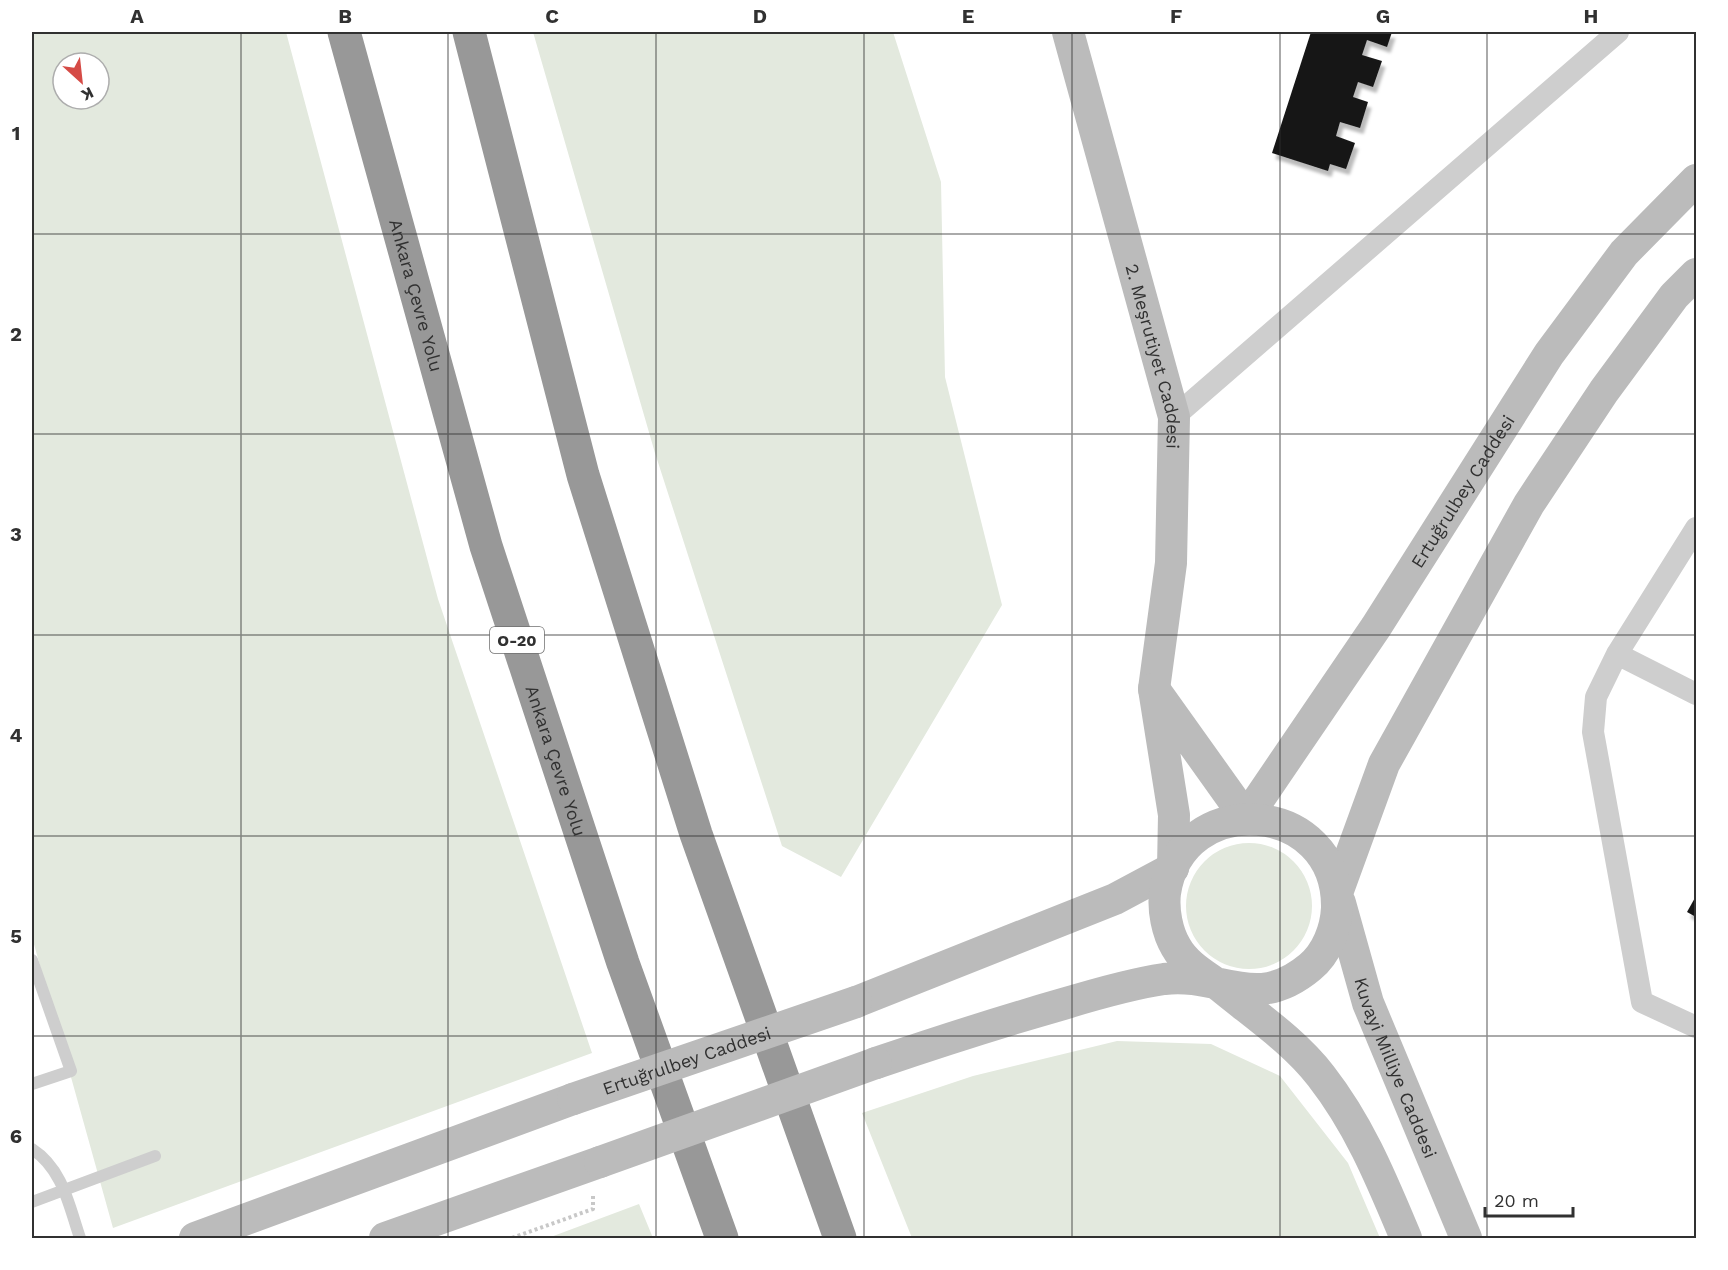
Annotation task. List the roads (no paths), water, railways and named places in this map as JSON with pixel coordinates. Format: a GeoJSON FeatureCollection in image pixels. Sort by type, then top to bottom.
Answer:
{"type":"FeatureCollection","features":[{"type":"Feature","properties":{"kind":"highway","name":"Ankara Çevre Yolu"},"geometry":{"type":"LineString","coordinates":[[344,32],[486,546],[623,963],[722,1239]]}},
{"type":"Feature","properties":{"kind":"highway"},"geometry":{"type":"LineString","coordinates":[[469,32],[583,475],[696,834],[840,1239]]}},
{"type":"Feature","properties":{"kind":"main road","name":"2. Meşrutiyet Caddesi"},"geometry":{"type":"LineString","coordinates":[[1068,32],[1174,417],[1171,563],[1154,689],[1174,815],[1173,868]]}},
{"type":"Feature","properties":{"kind":"main road","name":"Ertuğrulbey Caddesi"},"geometry":{"type":"LineString","coordinates":[[1246,818],[1376,627],[1549,354],[1624,253],[1696,180]]}},
{"type":"Feature","properties":{"kind":"main road","name":"Ertuğrulbey Caddesi"},"geometry":{"type":"LineString","coordinates":[[1337,893],[1384,764],[1529,504],[1604,391],[1674,296],[1696,274]]}},
{"type":"Feature","properties":{"kind":"main road"},"geometry":{"type":"LineString","coordinates":[[1154,689],[1246,818]]}},
{"type":"Feature","properties":{"kind":"main road","name":"Ertuğrulbey Caddesi"},"geometry":{"type":"LineString","coordinates":[[385,1239],[597,1176],[876,1063],[985,1027],[1164,979],[1182,978],[1214,982],[1240,990],[1266,989],[1291,981],[1312,966],[1328,945],[1337,919],[1337,893],[1330,868],[1316,847],[1296,830],[1272,820],[1246,818],[1224,823],[1203,833],[1185,849],[1173,868],[1165,894],[1166,921],[1176,947],[1192,967],[1214,982]]}},
{"type":"Feature","properties":{"kind":"main road","name":"Ertuğrulbey Caddesi"},"geometry":{"type":"LineString","coordinates":[[195,1239],[573,1099],[855,1002],[1115,899],[1173,868]]}},
{"type":"Feature","properties":{"kind":"main road","name":"Kuvayi Milliye Caddesi"},"geometry":{"type":"LineString","coordinates":[[1337,893],[1368,1002],[1466,1239]]}},
{"type":"Feature","properties":{"kind":"main road"},"geometry":{"type":"LineString","coordinates":[[1214,982],[1282,1036],[1326,1082],[1346,1109],[1369,1151],[1406,1239]]}},
{"type":"Feature","properties":{"kind":"street"},"geometry":{"type":"LineString","coordinates":[[1174,417],[1618,32]]}},
{"type":"Feature","properties":{"kind":"street"},"geometry":{"type":"LineString","coordinates":[[1696,528],[1617,654],[1596,697],[1593,732],[1642,1002],[1696,1027]]}},
{"type":"Feature","properties":{"kind":"street"},"geometry":{"type":"LineString","coordinates":[[1617,654],[1696,694]]}},
{"type":"Feature","properties":{"kind":"lane"},"geometry":{"type":"LineString","coordinates":[[32,960],[71,1071],[32,1084]]}},
{"type":"Feature","properties":{"kind":"lane"},"geometry":{"type":"LineString","coordinates":[[32,1149],[49,1164],[58,1177],[80,1239]]}},
{"type":"Feature","properties":{"kind":"lane"},"geometry":{"type":"LineString","coordinates":[[32,1202],[155,1156]]}}]}
